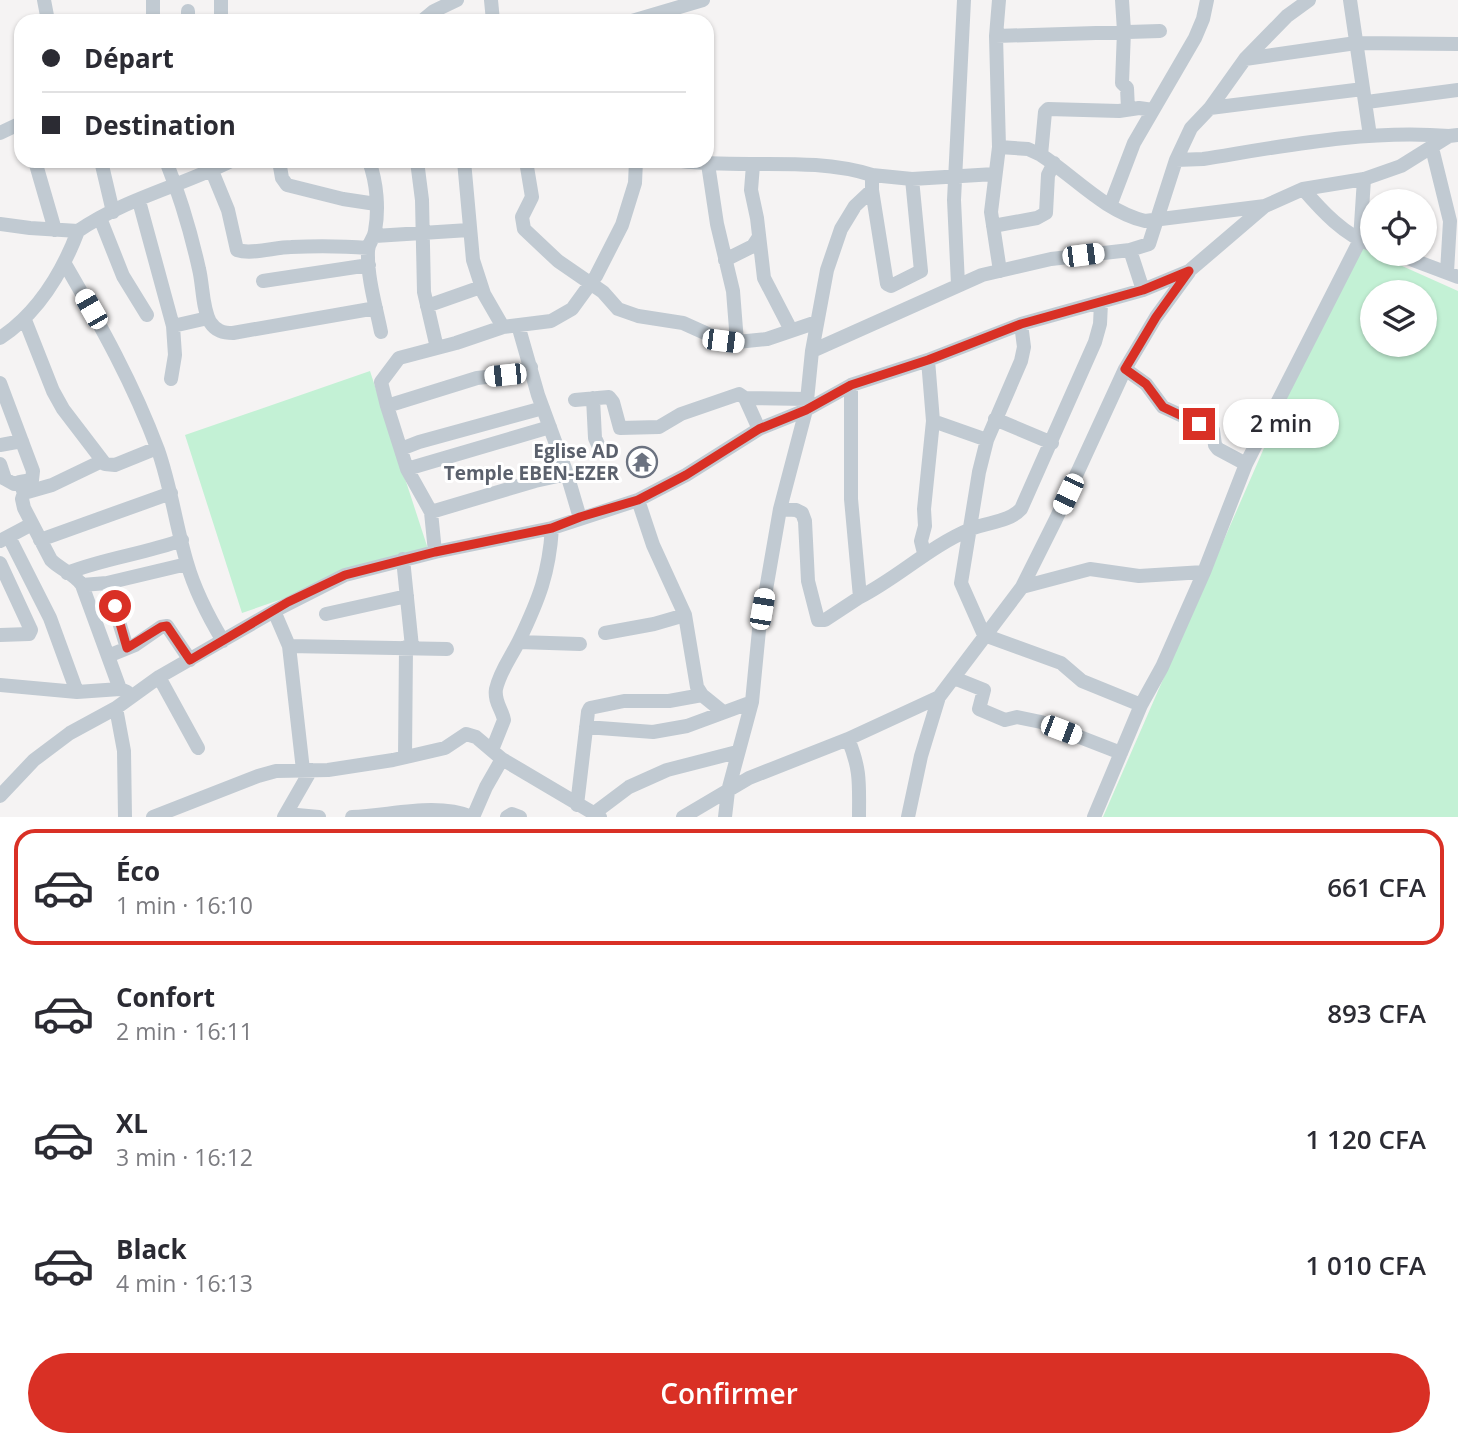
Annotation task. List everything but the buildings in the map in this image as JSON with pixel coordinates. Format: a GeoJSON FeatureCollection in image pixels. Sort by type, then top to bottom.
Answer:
{"type":"FeatureCollection","features":[{"type":"Feature","properties":{"kind":"street"},"geometry":{"type":"LineString","coordinates":[[430,14],[457,0]]}},
{"type":"Feature","properties":{"kind":"street"},"geometry":{"type":"LineString","coordinates":[[958,284],[954,200],[964,0]]}},
{"type":"Feature","properties":{"kind":"street"},"geometry":{"type":"LineString","coordinates":[[999,0],[996,36],[999,147],[991,212],[1000,271]]}},
{"type":"Feature","properties":{"kind":"street"},"geometry":{"type":"LineString","coordinates":[[1122,0],[1122,83],[1128,88],[1128,109]]}},
{"type":"Feature","properties":{"kind":"street"},"geometry":{"type":"LineString","coordinates":[[1110,205],[1134,143],[1195,38],[1207,0]]}},
{"type":"Feature","properties":{"kind":"street"},"geometry":{"type":"LineString","coordinates":[[812,351],[958,284],[1051,260],[1130,250],[1149,244],[1176,160],[1191,128],[1210,108],[1245,59],[1287,16],[1309,0]]}},
{"type":"Feature","properties":{"kind":"street"},"geometry":{"type":"LineString","coordinates":[[1350,0],[1370,136]]}},
{"type":"Feature","properties":{"kind":"street"},"geometry":{"type":"LineString","coordinates":[[656,14],[694,2]]}},
{"type":"Feature","properties":{"kind":"street"},"geometry":{"type":"LineString","coordinates":[[996,36],[1160,31]]}},
{"type":"Feature","properties":{"kind":"street"},"geometry":{"type":"LineString","coordinates":[[1245,59],[1356,43],[1458,44]]}},
{"type":"Feature","properties":{"kind":"street"},"geometry":{"type":"LineString","coordinates":[[1210,108],[1458,90]]}},
{"type":"Feature","properties":{"kind":"street"},"geometry":{"type":"LineString","coordinates":[[1041,155],[1045,112],[1048,108],[1153,110]]}},
{"type":"Feature","properties":{"kind":"street"},"geometry":{"type":"LineString","coordinates":[[1176,160],[1203,159],[1370,136],[1454,136]]}},
{"type":"Feature","properties":{"kind":"street"},"geometry":{"type":"LineString","coordinates":[[908,817],[921,756],[939,697],[1022,587],[1125,369],[1156,317],[1189,271],[1265,206],[1303,189],[1364,178],[1401,166],[1454,136]]}},
{"type":"Feature","properties":{"kind":"street"},"geometry":{"type":"LineString","coordinates":[[999,147],[1028,149],[1041,155],[1125,215],[1145,221],[1265,206]]}},
{"type":"Feature","properties":{"kind":"street"},"geometry":{"type":"LineString","coordinates":[[1431,266],[1453,274],[1450,221],[1433,148]]}},
{"type":"Feature","properties":{"kind":"street"},"geometry":{"type":"LineString","coordinates":[[993,226],[1037,218],[1046,213],[1048,175],[1054,163]]}},
{"type":"Feature","properties":{"kind":"street"},"geometry":{"type":"LineString","coordinates":[[714,164],[787,164],[855,169],[872,175],[912,179],[995,174]]}},
{"type":"Feature","properties":{"kind":"street"},"geometry":{"type":"LineString","coordinates":[[753,165],[751,190],[764,278],[791,330]]}},
{"type":"Feature","properties":{"kind":"street"},"geometry":{"type":"LineString","coordinates":[[38,168],[55,230]]}},
{"type":"Feature","properties":{"kind":"street"},"geometry":{"type":"LineString","coordinates":[[103,168],[106,215],[123,276],[147,315]]}},
{"type":"Feature","properties":{"kind":"street"},"geometry":{"type":"LineString","coordinates":[[169,168],[200,271],[208,318],[215,329],[233,333],[376,309]]}},
{"type":"Feature","properties":{"kind":"street"},"geometry":{"type":"LineString","coordinates":[[0,224],[78,231],[106,215],[217,168]]}},
{"type":"Feature","properties":{"kind":"street"},"geometry":{"type":"LineString","coordinates":[[280,168],[287,185],[376,204]]}},
{"type":"Feature","properties":{"kind":"street"},"geometry":{"type":"LineString","coordinates":[[370,168],[376,204],[369,265],[381,332]]}},
{"type":"Feature","properties":{"kind":"street"},"geometry":{"type":"LineString","coordinates":[[418,168],[427,306],[437,348]]}},
{"type":"Feature","properties":{"kind":"street"},"geometry":{"type":"LineString","coordinates":[[465,168],[473,260],[481,287],[503,327]]}},
{"type":"Feature","properties":{"kind":"street"},"geometry":{"type":"LineString","coordinates":[[527,168],[532,197],[522,218],[524,229],[536,242],[589,285],[603,292],[618,309],[627,314],[683,323],[723,341],[737,342],[767,339],[817,322]]}},
{"type":"Feature","properties":{"kind":"street"},"geometry":{"type":"LineString","coordinates":[[435,552],[431,512],[408,469],[381,382],[396,360],[503,327],[551,321],[572,309],[596,276],[626,215],[635,183],[636,168]]}},
{"type":"Feature","properties":{"kind":"street"},"geometry":{"type":"LineString","coordinates":[[709,168],[717,225],[733,290],[737,342]]}},
{"type":"Feature","properties":{"kind":"street"},"geometry":{"type":"LineString","coordinates":[[212,171],[228,210],[237,250],[246,252],[371,242],[469,230]]}},
{"type":"Feature","properties":{"kind":"street"},"geometry":{"type":"LineString","coordinates":[[872,175],[887,284],[891,286],[919,273],[921,269],[912,179]]}},
{"type":"Feature","properties":{"kind":"street"},"geometry":{"type":"LineString","coordinates":[[1364,178],[1364,189]]}},
{"type":"Feature","properties":{"kind":"street"},"geometry":{"type":"LineString","coordinates":[[1303,189],[1322,211],[1360,239]]}},
{"type":"Feature","properties":{"kind":"street"},"geometry":{"type":"LineString","coordinates":[[725,817],[737,752],[752,702],[759,630],[780,509],[807,404],[812,351],[830,260],[836,239],[855,206],[872,190]]}},
{"type":"Feature","properties":{"kind":"street"},"geometry":{"type":"LineString","coordinates":[[139,201],[173,326],[175,355],[171,379]]}},
{"type":"Feature","properties":{"kind":"street"},"geometry":{"type":"LineString","coordinates":[[0,338],[25,320],[65,264],[78,231]]}},
{"type":"Feature","properties":{"kind":"street"},"geometry":{"type":"LineString","coordinates":[[725,260],[754,246],[759,237]]}},
{"type":"Feature","properties":{"kind":"street"},"geometry":{"type":"LineString","coordinates":[[1130,250],[1143,290]]}},
{"type":"Feature","properties":{"kind":"street"},"geometry":{"type":"LineString","coordinates":[[1094,817],[1141,705],[1162,667],[1204,572],[1246,464],[1360,254]]}},
{"type":"Feature","properties":{"kind":"street"},"geometry":{"type":"LineString","coordinates":[[65,264],[117,353],[157,449],[171,493],[187,564],[206,612],[223,641]]}},
{"type":"Feature","properties":{"kind":"street"},"geometry":{"type":"LineString","coordinates":[[263,281],[369,265]]}},
{"type":"Feature","properties":{"kind":"street"},"geometry":{"type":"LineString","coordinates":[[0,796],[34,760],[70,733],[116,708],[159,677],[274,611],[345,575],[403,559],[552,528],[638,500],[686,475],[759,429],[851,385],[928,360],[1021,324],[1143,290],[1189,271]]}},
{"type":"Feature","properties":{"kind":"street"},"geometry":{"type":"LineString","coordinates":[[427,306],[481,287]]}},
{"type":"Feature","properties":{"kind":"street"},"geometry":{"type":"LineString","coordinates":[[780,509],[800,511],[805,521],[807,572],[818,620],[825,620],[880,586],[924,553],[971,529],[1016,515],[1052,443],[1095,342],[1100,324],[1101,303]]}},
{"type":"Feature","properties":{"kind":"street"},"geometry":{"type":"LineString","coordinates":[[173,326],[208,318]]}},
{"type":"Feature","properties":{"kind":"street"},"geometry":{"type":"LineString","coordinates":[[25,320],[53,391],[63,409],[102,461],[108,466],[115,465],[157,449]]}},
{"type":"Feature","properties":{"kind":"street"},"geometry":{"type":"LineString","coordinates":[[1021,324],[1024,347],[1021,361],[987,440],[979,472],[961,583],[985,635],[1061,663],[1082,681],[1141,705]]}},
{"type":"Feature","properties":{"kind":"street"},"geometry":{"type":"LineString","coordinates":[[518,325],[580,517]]}},
{"type":"Feature","properties":{"kind":"street"},"geometry":{"type":"LineString","coordinates":[[924,553],[921,541],[925,526],[924,509],[933,421],[928,360]]}},
{"type":"Feature","properties":{"kind":"street"},"geometry":{"type":"LineString","coordinates":[[387,406],[477,378],[505,375],[531,367]]}},
{"type":"Feature","properties":{"kind":"street"},"geometry":{"type":"LineString","coordinates":[[1125,369],[1146,384],[1163,407],[1213,430],[1218,449],[1246,464]]}},
{"type":"Feature","properties":{"kind":"street"},"geometry":{"type":"LineString","coordinates":[[0,383],[33,475],[32,480],[22,488]]}},
{"type":"Feature","properties":{"kind":"street"},"geometry":{"type":"LineString","coordinates":[[851,385],[851,499],[860,597]]}},
{"type":"Feature","properties":{"kind":"street"},"geometry":{"type":"LineString","coordinates":[[575,400],[609,397],[613,402],[618,426],[631,429],[659,427],[681,414],[739,394],[745,398],[807,404]]}},
{"type":"Feature","properties":{"kind":"street"},"geometry":{"type":"LineString","coordinates":[[593,398],[595,438],[600,449]]}},
{"type":"Feature","properties":{"kind":"street"},"geometry":{"type":"LineString","coordinates":[[745,398],[759,429]]}},
{"type":"Feature","properties":{"kind":"street"},"geometry":{"type":"LineString","coordinates":[[401,449],[543,408]]}},
{"type":"Feature","properties":{"kind":"street"},"geometry":{"type":"LineString","coordinates":[[995,419],[1052,443]]}},
{"type":"Feature","properties":{"kind":"street"},"geometry":{"type":"LineString","coordinates":[[933,421],[987,440]]}},
{"type":"Feature","properties":{"kind":"street"},"geometry":{"type":"LineString","coordinates":[[408,469],[550,427]]}},
{"type":"Feature","properties":{"kind":"street"},"geometry":{"type":"LineString","coordinates":[[0,446],[22,441]]}},
{"type":"Feature","properties":{"kind":"street"},"geometry":{"type":"LineString","coordinates":[[0,464],[5,479],[22,488],[52,485],[102,461]]}},
{"type":"Feature","properties":{"kind":"street"},"geometry":{"type":"LineString","coordinates":[[431,512],[567,474]]}},
{"type":"Feature","properties":{"kind":"street"},"geometry":{"type":"LineString","coordinates":[[22,488],[24,508],[51,560],[82,585],[120,689]]}},
{"type":"Feature","properties":{"kind":"street"},"geometry":{"type":"LineString","coordinates":[[40,540],[171,493]]}},
{"type":"Feature","properties":{"kind":"street"},"geometry":{"type":"LineString","coordinates":[[638,500],[653,545],[685,615],[695,680],[702,695],[723,712]]}},
{"type":"Feature","properties":{"kind":"street"},"geometry":{"type":"LineString","coordinates":[[32,524],[5,539],[50,618],[78,692]]}},
{"type":"Feature","properties":{"kind":"street"},"geometry":{"type":"LineString","coordinates":[[352,817],[419,811],[476,816],[497,755],[504,720],[496,700],[496,690],[501,674],[538,601],[550,560],[552,528]]}},
{"type":"Feature","properties":{"kind":"street"},"geometry":{"type":"LineString","coordinates":[[67,573],[100,561],[153,550],[182,540]]}},
{"type":"Feature","properties":{"kind":"street"},"geometry":{"type":"LineString","coordinates":[[403,559],[409,647],[405,757]]}},
{"type":"Feature","properties":{"kind":"street"},"geometry":{"type":"LineString","coordinates":[[0,563],[4,584],[31,630],[29,634],[0,635]]}},
{"type":"Feature","properties":{"kind":"street"},"geometry":{"type":"LineString","coordinates":[[82,585],[107,583],[187,564]]}},
{"type":"Feature","properties":{"kind":"street"},"geometry":{"type":"LineString","coordinates":[[1022,587],[1090,569],[1139,576],[1204,572]]}},
{"type":"Feature","properties":{"kind":"street"},"geometry":{"type":"LineString","coordinates":[[107,583],[127,648]]}},
{"type":"Feature","properties":{"kind":"street"},"geometry":{"type":"LineString","coordinates":[[326,614],[407,596]]}},
{"type":"Feature","properties":{"kind":"street"},"geometry":{"type":"LineString","coordinates":[[274,611],[289,646],[307,770],[285,816],[319,817]]}},
{"type":"Feature","properties":{"kind":"street"},"geometry":{"type":"LineString","coordinates":[[605,633],[685,615]]}},
{"type":"Feature","properties":{"kind":"street"},"geometry":{"type":"LineString","coordinates":[[108,656],[167,626],[190,660]]}},
{"type":"Feature","properties":{"kind":"street"},"geometry":{"type":"LineString","coordinates":[[519,642],[580,644]]}},
{"type":"Feature","properties":{"kind":"street"},"geometry":{"type":"LineString","coordinates":[[289,646],[447,649]]}},
{"type":"Feature","properties":{"kind":"street"},"geometry":{"type":"LineString","coordinates":[[159,677],[198,748]]}},
{"type":"Feature","properties":{"kind":"street"},"geometry":{"type":"LineString","coordinates":[[954,678],[984,690],[979,709],[996,718],[1005,720],[1017,717],[1041,722],[1121,753]]}},
{"type":"Feature","properties":{"kind":"street"},"geometry":{"type":"LineString","coordinates":[[0,685],[78,692],[120,689],[134,696]]}},
{"type":"Feature","properties":{"kind":"street"},"geometry":{"type":"LineString","coordinates":[[577,805],[588,712],[594,706],[624,701],[669,701],[702,695]]}},
{"type":"Feature","properties":{"kind":"street"},"geometry":{"type":"LineString","coordinates":[[683,817],[749,778],[848,739],[939,697]]}},
{"type":"Feature","properties":{"kind":"street"},"geometry":{"type":"LineString","coordinates":[[586,726],[653,732],[687,726],[752,702]]}},
{"type":"Feature","properties":{"kind":"street"},"geometry":{"type":"LineString","coordinates":[[116,708],[124,751],[125,817]]}},
{"type":"Feature","properties":{"kind":"street"},"geometry":{"type":"LineString","coordinates":[[153,817],[276,771],[345,768],[405,757],[445,748],[466,734],[476,737],[497,755],[596,815],[629,787],[667,770],[737,752]]}},
{"type":"Feature","properties":{"kind":"street"},"geometry":{"type":"LineString","coordinates":[[848,739],[858,763],[860,777],[859,817]]}},
{"type":"Feature","properties":{"kind":"street"},"geometry":{"type":"LineString","coordinates":[[507,817],[512,814],[520,817]]}},
{"type":"Feature","properties":{"kind":"green space"},"geometry":{"type":"Polygon","coordinates":[[[1353,244],[1360,247],[1360,266],[1402,266],[1433,280],[1360,280],[1360,357],[1437,357],[1437,282],[1458,291],[1458,817],[1103,817],[1353,244]]]}},
{"type":"Feature","properties":{"kind":"green space"},"geometry":{"type":"Polygon","coordinates":[[[370,371],[428,549],[242,613],[185,435],[370,371]]]}},
{"type":"Feature","properties":{"kind":"place","name":"Eglise AD Temple EBEN-EZER"},"geometry":{"type":"Point","coordinates":[642,462]}},
{"type":"Feature","properties":{"kind":"route"},"geometry":{"type":"LineString","coordinates":[[115,606],[127,648],[167,626],[190,660],[288,602],[345,575],[403,559],[552,528],[638,500],[686,475],[759,429],[806,410],[851,385],[928,360],[1021,324],[1143,290],[1189,271],[1171,294],[1125,369],[1146,384],[1159,405],[1199,424]]}}]}
